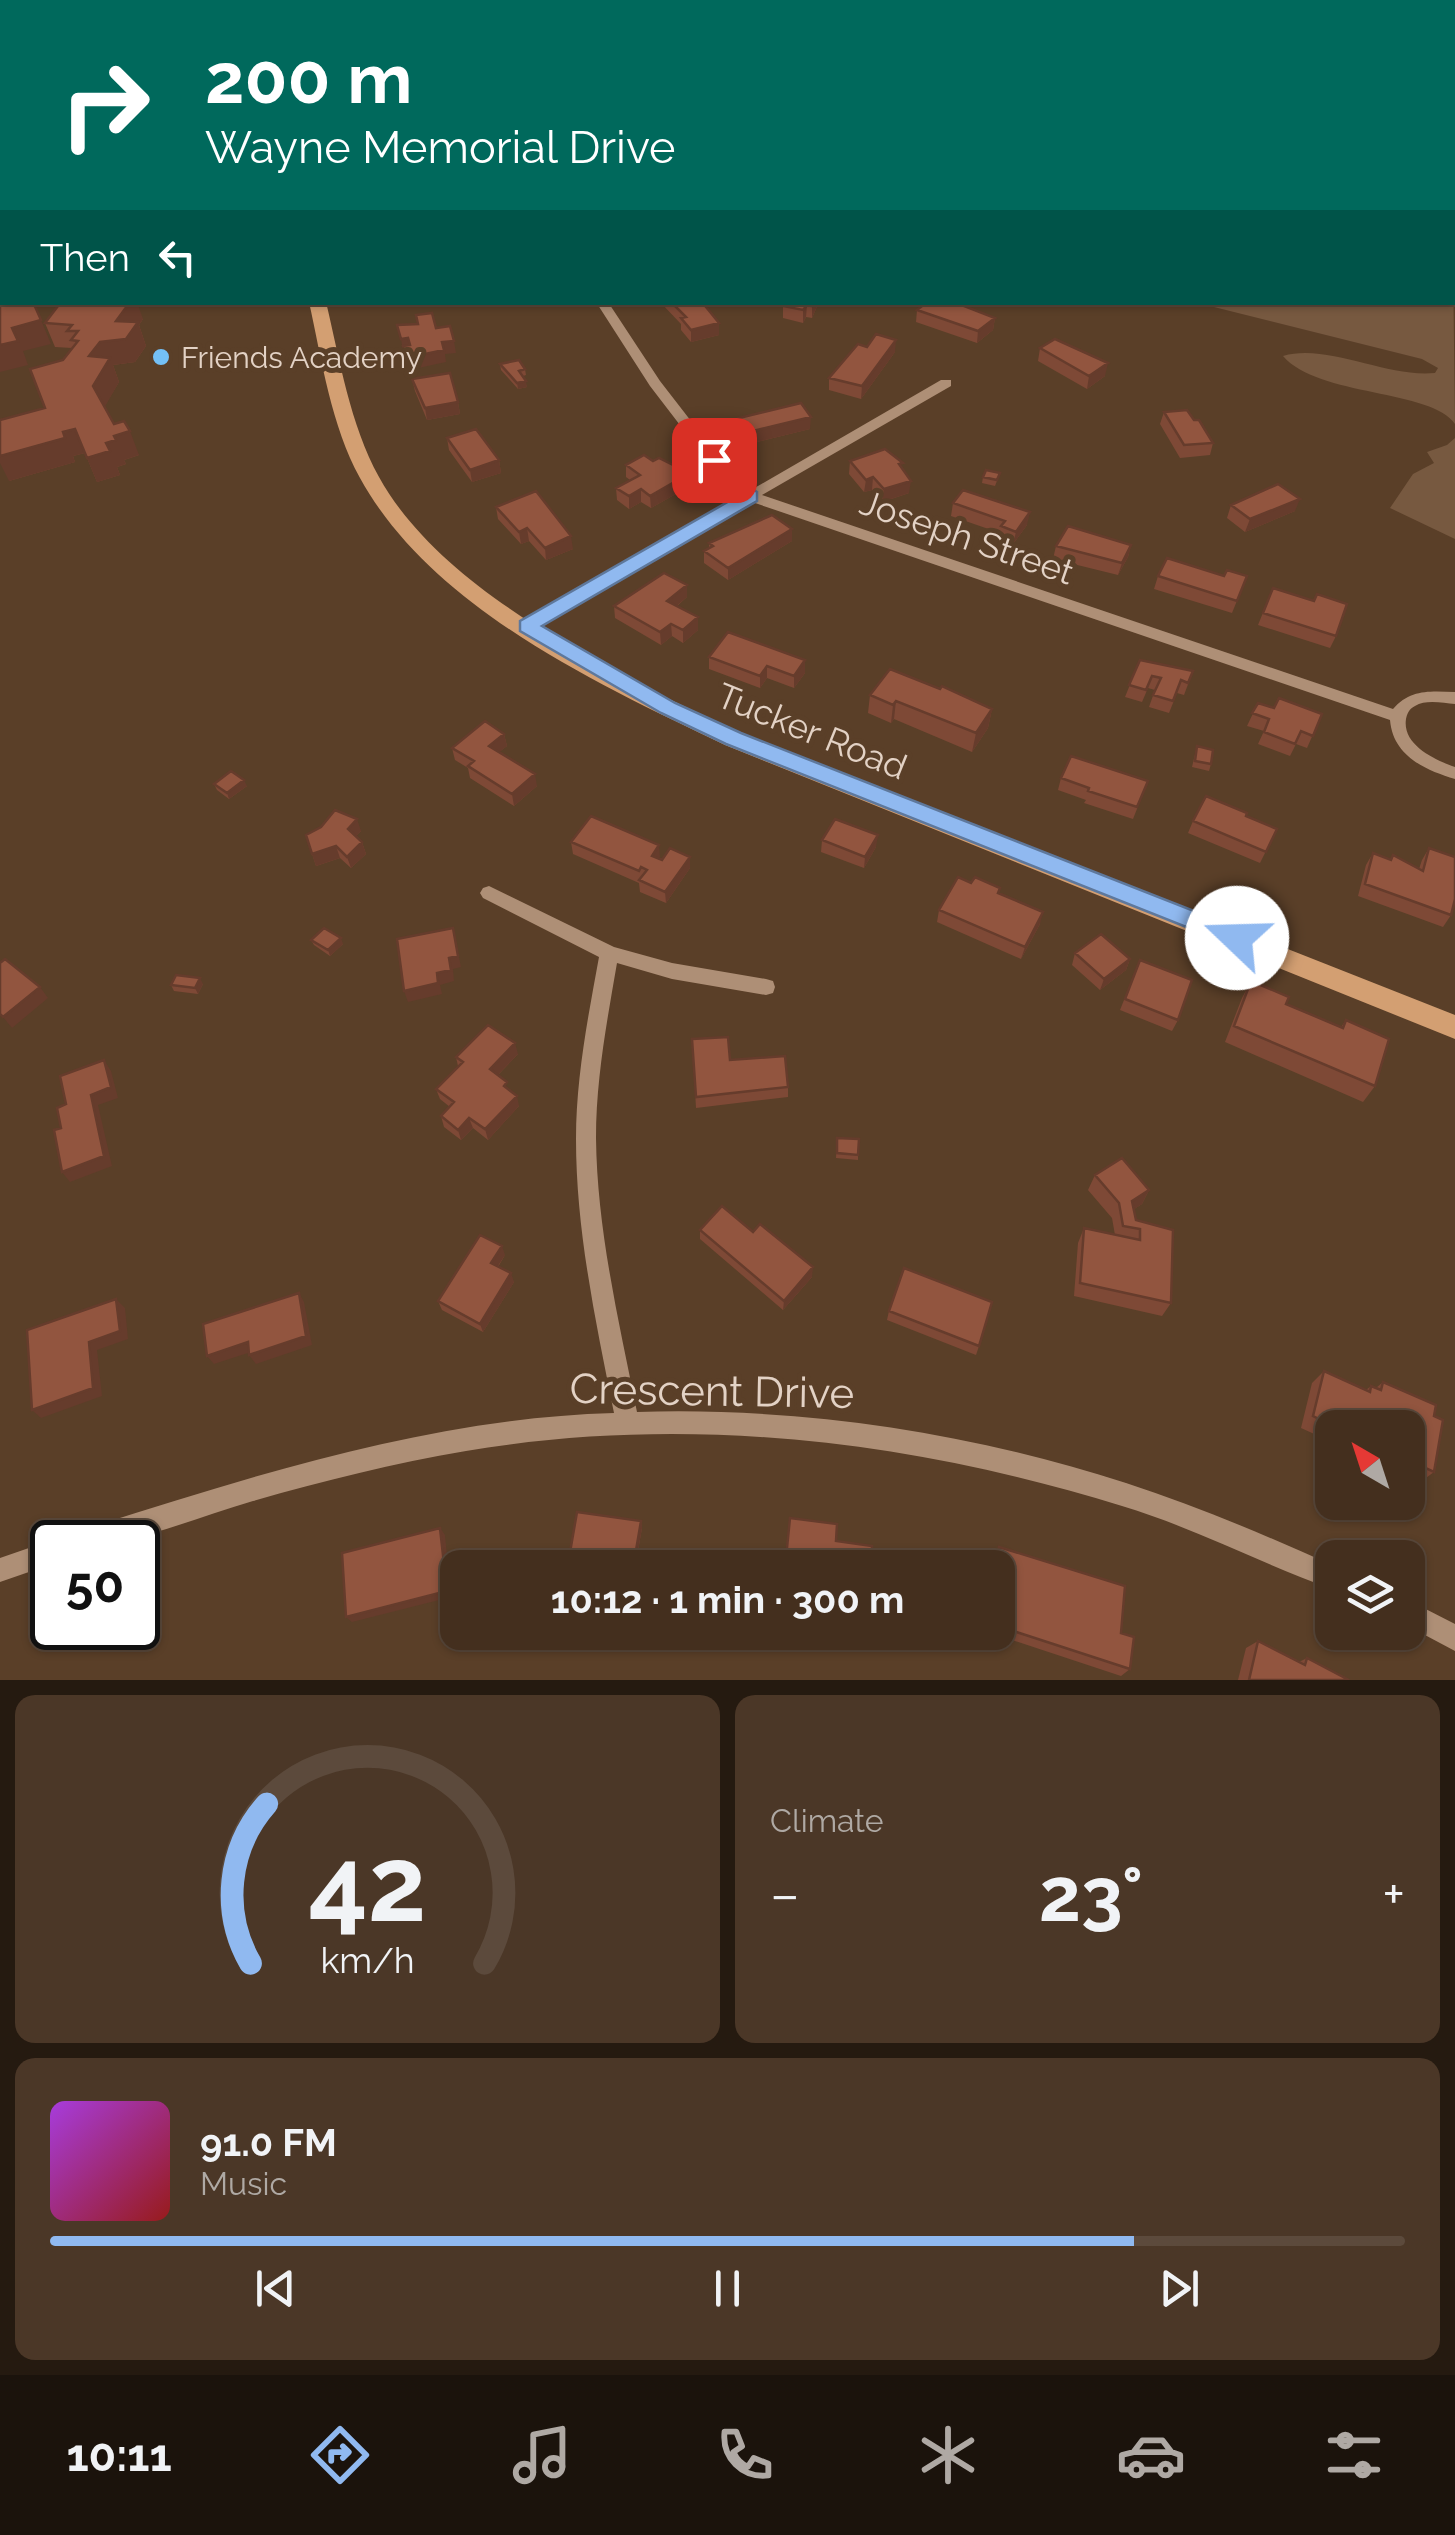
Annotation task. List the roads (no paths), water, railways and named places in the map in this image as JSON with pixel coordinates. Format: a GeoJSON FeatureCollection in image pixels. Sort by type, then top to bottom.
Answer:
{"type":"FeatureCollection","features":[{"type":"Feature","properties":{"kind":"main road","name":"Tucker Road"},"geometry":{"type":"LineString","coordinates":[[317,305],[356,445],[378,494],[405,528],[449,569],[527,626],[668,708],[733,738],[1455,1027]]}},
{"type":"Feature","properties":{"kind":"street","name":"Joseph Street"},"geometry":{"type":"LineString","coordinates":[[604,305],[656,383],[734,486],[750,496],[1396,716]]}},
{"type":"Feature","properties":{"kind":"street"},"geometry":{"type":"LineString","coordinates":[[527,626],[946,383]]}},
{"type":"Feature","properties":{"kind":"street"},"geometry":{"type":"LineString","coordinates":[[1455,698],[1419,697],[1404,704],[1396,716],[1396,731],[1404,746],[1421,760],[1455,773]]}},
{"type":"Feature","properties":{"kind":"street"},"geometry":{"type":"LineString","coordinates":[[489,893],[609,953],[672,971],[766,986]]}},
{"type":"Feature","properties":{"kind":"street"},"geometry":{"type":"LineString","coordinates":[[609,953],[590,1061],[586,1164],[609,1325],[628,1423]]}},
{"type":"Feature","properties":{"kind":"street","name":"Crescent Drive"},"geometry":{"type":"LineString","coordinates":[[154,1520],[393,1454],[471,1438],[628,1423],[844,1430],[959,1448],[1133,1497],[1315,1569]]}},
{"type":"Feature","properties":{"kind":"street"},"geometry":{"type":"LineString","coordinates":[[0,1570],[30,1560]]}},
{"type":"Feature","properties":{"kind":"street"},"geometry":{"type":"LineString","coordinates":[[1425,1623],[1455,1638]]}},
{"type":"Feature","properties":{"kind":"place","name":"Friends Academy"},"geometry":{"type":"Point","coordinates":[161,357]}}]}
